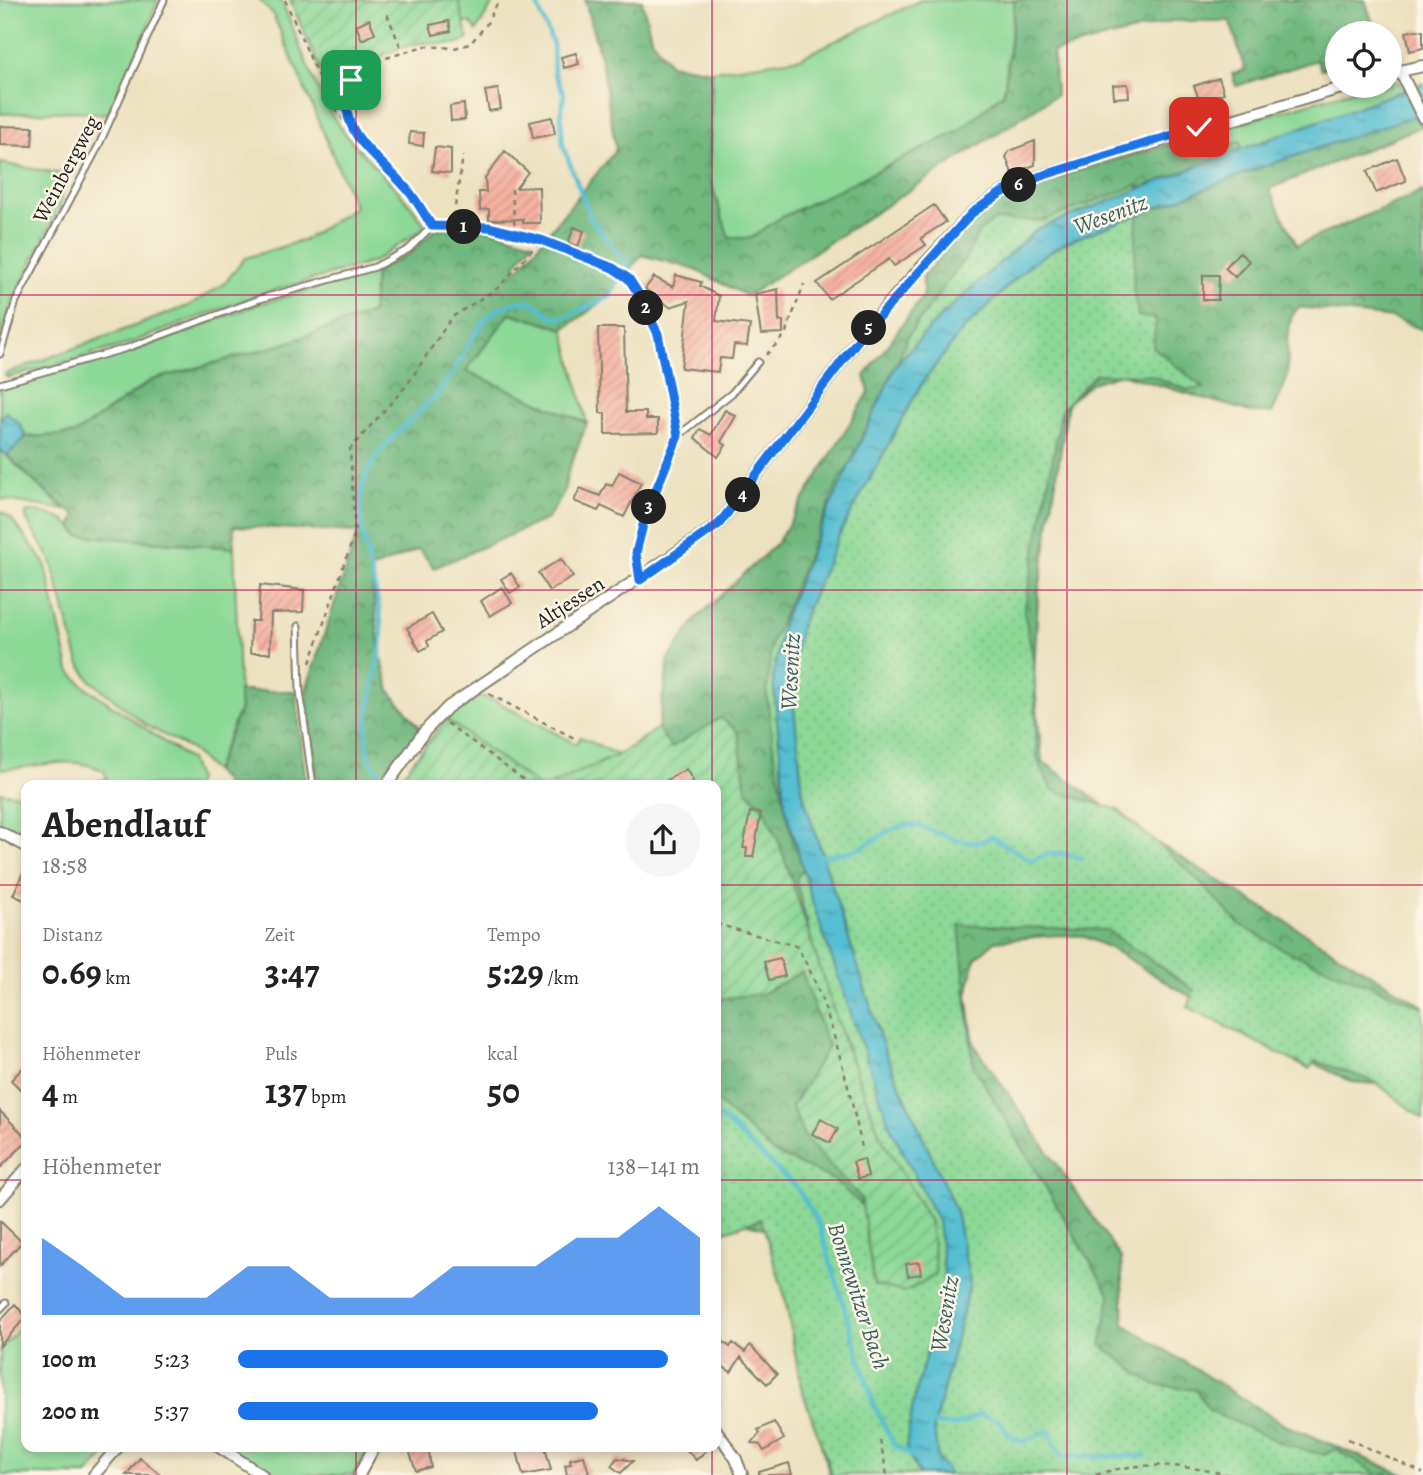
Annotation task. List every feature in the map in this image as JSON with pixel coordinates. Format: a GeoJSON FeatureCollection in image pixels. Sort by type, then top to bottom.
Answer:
{"type":"FeatureCollection","features":[{"type":"Feature","properties":{"kind":"street"},"geometry":{"type":"LineString","coordinates":[[1402,70],[1423,66]]}},
{"type":"Feature","properties":{"kind":"street"},"geometry":{"type":"LineString","coordinates":[[1402,79],[1410,88],[1421,116]]}},
{"type":"Feature","properties":{"kind":"street","name":"Altjessen"},"geometry":{"type":"LineString","coordinates":[[390,780],[439,717],[477,687],[640,580],[719,524],[858,340],[972,213],[1001,193],[1041,176],[1325,93]]}},
{"type":"Feature","properties":{"kind":"street"},"geometry":{"type":"LineString","coordinates":[[0,832],[21,843]]}},
{"type":"Feature","properties":{"kind":"street"},"geometry":{"type":"LineString","coordinates":[[0,1199],[21,1175]]}},
{"type":"Feature","properties":{"kind":"street"},"geometry":{"type":"LineString","coordinates":[[721,1437],[736,1459],[742,1475]]}},
{"type":"Feature","properties":{"kind":"street"},"geometry":{"type":"LineString","coordinates":[[94,1475],[114,1452]]}},
{"type":"Feature","properties":{"kind":"street"},"geometry":{"type":"LineString","coordinates":[[227,1452],[262,1475]]}},
{"type":"Feature","properties":{"kind":"street"},"geometry":{"type":"LineString","coordinates":[[359,1475],[371,1452]]}},
{"type":"Feature","properties":{"kind":"lane","name":"Weinbergweg"},"geometry":{"type":"LineString","coordinates":[[0,354],[16,301],[98,147],[164,0]]}},
{"type":"Feature","properties":{"kind":"lane"},"geometry":{"type":"LineString","coordinates":[[0,384],[127,348],[260,299],[375,267],[409,249],[432,226]]}},
{"type":"Feature","properties":{"kind":"lane"},"geometry":{"type":"LineString","coordinates":[[658,334],[678,436]]}},
{"type":"Feature","properties":{"kind":"lane"},"geometry":{"type":"LineString","coordinates":[[640,580],[636,553],[645,517],[678,436],[732,393],[758,362]]}},
{"type":"Feature","properties":{"kind":"lane"},"geometry":{"type":"LineString","coordinates":[[298,626],[300,691],[312,780]]}},
{"type":"Feature","properties":{"kind":"lane"},"geometry":{"type":"LineString","coordinates":[[0,1309],[6,1303]]}},
{"type":"Feature","properties":{"kind":"path"},"geometry":{"type":"LineString","coordinates":[[285,0],[328,99],[352,132],[411,193],[432,226],[489,227],[514,233],[541,240],[621,273],[629,279],[658,334]]}},
{"type":"Feature","properties":{"kind":"path"},"geometry":{"type":"LineString","coordinates":[[352,132],[348,89],[356,75],[383,59],[408,49],[424,46],[454,48],[470,44],[486,25],[499,0]]}},
{"type":"Feature","properties":{"kind":"path"},"geometry":{"type":"LineString","coordinates":[[387,14],[401,48]]}},
{"type":"Feature","properties":{"kind":"path"},"geometry":{"type":"LineString","coordinates":[[452,226],[463,156]]}},
{"type":"Feature","properties":{"kind":"path"},"geometry":{"type":"LineString","coordinates":[[512,188],[514,233]]}},
{"type":"Feature","properties":{"kind":"path"},"geometry":{"type":"LineString","coordinates":[[309,664],[355,533],[350,449],[407,385],[452,317],[499,287],[541,240]]}},
{"type":"Feature","properties":{"kind":"path"},"geometry":{"type":"LineString","coordinates":[[758,362],[785,335],[804,284]]}},
{"type":"Feature","properties":{"kind":"path"},"geometry":{"type":"LineString","coordinates":[[477,687],[576,739]]}},
{"type":"Feature","properties":{"kind":"path"},"geometry":{"type":"LineString","coordinates":[[439,717],[524,780]]}},
{"type":"Feature","properties":{"kind":"path"},"geometry":{"type":"LineString","coordinates":[[721,926],[796,946],[808,963],[862,1148]]}},
{"type":"Feature","properties":{"kind":"path"},"geometry":{"type":"LineString","coordinates":[[1348,1439],[1423,1473]]}},
{"type":"Feature","properties":{"kind":"path"},"geometry":{"type":"LineString","coordinates":[[880,1440],[887,1475]]}},
{"type":"Feature","properties":{"kind":"path"},"geometry":{"type":"LineString","coordinates":[[1096,1475],[1122,1466],[1173,1466],[1229,1475]]}},
{"type":"Feature","properties":{"kind":"green space"},"geometry":{"type":"Polygon","coordinates":[[[0,0],[158,0],[140,46],[107,114],[73,111],[0,114],[0,0]]]}},
{"type":"Feature","properties":{"kind":"green space"},"geometry":{"type":"Polygon","coordinates":[[[259,0],[281,0],[313,79],[336,122],[402,195],[426,227],[373,262],[258,295],[125,345],[7,378],[5,374],[188,306],[224,284],[245,258],[304,240],[355,207],[273,14],[259,0]]]}},
{"type":"Feature","properties":{"kind":"green space"},"geometry":{"type":"Polygon","coordinates":[[[290,0],[458,0],[468,39],[450,44],[420,43],[395,50],[361,69],[331,94],[290,0]]]}},
{"type":"Feature","properties":{"kind":"green space"},"geometry":{"type":"Polygon","coordinates":[[[458,0],[495,0],[476,31],[470,22],[464,24],[458,0]]]}},
{"type":"Feature","properties":{"kind":"green space"},"geometry":{"type":"Polygon","coordinates":[[[585,0],[642,0],[651,38],[670,64],[712,71],[709,176],[729,238],[751,238],[780,218],[959,131],[1004,92],[1015,0],[1365,0],[1372,21],[1325,21],[1325,68],[1321,69],[1317,60],[1236,86],[1232,74],[1245,70],[1230,21],[1172,21],[1053,52],[1056,95],[747,296],[694,269],[642,255],[602,302],[564,329],[510,313],[466,371],[587,423],[568,472],[563,495],[547,519],[434,568],[419,549],[371,569],[379,649],[390,691],[420,728],[385,780],[317,780],[306,690],[358,532],[234,526],[234,548],[78,535],[72,525],[76,516],[41,488],[7,455],[26,437],[75,434],[152,380],[284,344],[372,313],[375,271],[412,252],[435,229],[488,229],[533,242],[515,265],[519,269],[616,150],[601,60],[585,0]]]}},
{"type":"Feature","properties":{"kind":"green space"},"geometry":{"type":"Polygon","coordinates":[[[921,0],[1015,0],[1004,92],[959,131],[780,218],[751,238],[728,238],[709,176],[712,71],[800,58],[921,0]]]}},
{"type":"Feature","properties":{"kind":"green space"},"geometry":{"type":"Polygon","coordinates":[[[1326,98],[1387,98],[1242,149],[1239,142],[1216,151],[1210,132],[1326,98]]]}},
{"type":"Feature","properties":{"kind":"green space"},"geometry":{"type":"Polygon","coordinates":[[[1415,115],[1423,126],[1269,189],[1297,245],[1423,191],[1423,330],[1393,318],[1299,307],[1293,314],[1288,330],[1286,381],[1272,413],[1254,413],[1121,374],[1091,383],[1068,403],[1038,597],[1034,675],[1042,761],[1151,839],[1423,1006],[1423,1103],[1388,1085],[1352,1082],[1301,1057],[1262,1028],[1184,993],[1110,948],[1083,936],[1057,935],[995,941],[975,959],[967,995],[974,1044],[1121,1258],[1124,1324],[1285,1425],[1405,1475],[950,1475],[885,1052],[1067,242],[1259,168],[1415,115]]]}},
{"type":"Feature","properties":{"kind":"green space"},"geometry":{"type":"Polygon","coordinates":[[[1210,132],[1216,150],[1240,141],[1242,149],[1037,229],[943,314],[897,363],[818,533],[891,1129],[919,1475],[830,1475],[809,1405],[773,1231],[721,1216],[721,998],[761,994],[802,972],[828,1047],[792,1106],[805,1138],[861,1198],[874,1285],[881,1137],[844,1042],[780,845],[764,809],[746,789],[738,732],[721,718],[671,748],[658,728],[669,659],[696,619],[777,543],[869,392],[865,376],[923,296],[923,276],[976,218],[1002,198],[1041,182],[1210,132]]]}},
{"type":"Feature","properties":{"kind":"green space"},"geometry":{"type":"Polygon","coordinates":[[[0,163],[68,175],[59,192],[62,201],[13,301],[0,340],[0,163]]]}},
{"type":"Feature","properties":{"kind":"green space"},"geometry":{"type":"Polygon","coordinates":[[[1139,185],[1133,288],[1138,316],[1156,319],[1153,347],[1203,388],[1188,390],[1150,375],[1095,374],[1062,409],[1024,612],[1034,663],[1037,758],[1052,790],[1118,810],[1189,871],[1240,925],[1286,951],[1423,1007],[1423,1119],[1375,1082],[1316,1061],[1309,1069],[1188,1007],[1194,990],[1107,930],[959,925],[973,1065],[1110,1295],[1101,1345],[1152,1384],[1196,1390],[1210,1411],[1285,1445],[1324,1455],[1336,1449],[1378,1475],[832,1475],[801,1387],[785,1297],[761,1219],[721,1232],[721,1105],[774,1153],[834,1180],[868,1211],[872,1116],[819,971],[796,879],[806,865],[804,856],[794,847],[774,753],[767,694],[771,645],[839,480],[867,441],[908,336],[968,254],[980,230],[996,220],[1042,221],[1139,185]]]}},
{"type":"Feature","properties":{"kind":"green space"},"geometry":{"type":"Polygon","coordinates":[[[375,271],[372,313],[284,344],[152,380],[75,434],[26,437],[20,424],[7,413],[0,420],[0,389],[8,385],[128,352],[259,304],[375,271]]]}},
{"type":"Feature","properties":{"kind":"green space"},"geometry":{"type":"Polygon","coordinates":[[[510,313],[564,329],[587,423],[465,371],[510,313]]]}},
{"type":"Feature","properties":{"kind":"green space"},"geometry":{"type":"Polygon","coordinates":[[[0,450],[65,510],[0,499],[0,450]]]}},
{"type":"Feature","properties":{"kind":"green space"},"geometry":{"type":"Polygon","coordinates":[[[0,511],[10,517],[45,563],[69,670],[83,685],[190,760],[197,778],[101,780],[107,779],[104,771],[66,762],[0,769],[0,511]]]}},
{"type":"Feature","properties":{"kind":"green space"},"geometry":{"type":"Polygon","coordinates":[[[34,511],[64,521],[78,535],[234,548],[240,709],[214,772],[192,750],[147,726],[90,680],[79,663],[51,560],[26,519],[26,513],[34,511]]]}},
{"type":"Feature","properties":{"kind":"green space"},"geometry":{"type":"Polygon","coordinates":[[[238,691],[296,691],[305,780],[223,780],[214,772],[240,709],[238,691]]]}},
{"type":"Feature","properties":{"kind":"green space"},"geometry":{"type":"Polygon","coordinates":[[[476,695],[494,700],[576,744],[581,737],[618,755],[562,780],[530,780],[446,719],[476,695]]]}},
{"type":"Feature","properties":{"kind":"green space"},"geometry":{"type":"Polygon","coordinates":[[[721,718],[738,732],[746,789],[764,809],[780,845],[844,1042],[881,1137],[930,1222],[936,1275],[905,1292],[874,1285],[861,1198],[805,1138],[792,1107],[828,1047],[802,972],[761,994],[721,998],[721,780],[562,780],[618,755],[658,728],[671,748],[721,718]]]}},
{"type":"Feature","properties":{"kind":"green space"},"geometry":{"type":"Polygon","coordinates":[[[446,719],[530,780],[399,780],[446,719]]]}},
{"type":"Feature","properties":{"kind":"green space"},"geometry":{"type":"Polygon","coordinates":[[[0,792],[21,795],[21,838],[0,827],[0,792]]]}},
{"type":"Feature","properties":{"kind":"green space"},"geometry":{"type":"Polygon","coordinates":[[[21,1327],[21,1452],[108,1452],[87,1475],[0,1475],[0,1349],[21,1327]]]}},
{"type":"Feature","properties":{"kind":"green space"},"geometry":{"type":"Polygon","coordinates":[[[236,1452],[366,1452],[354,1475],[271,1475],[236,1452]]]}},
{"type":"Feature","properties":{"kind":"water","name":"Wesenitz"},"geometry":{"type":"Polygon","coordinates":[[[1423,83],[1423,113],[1259,168],[1067,242],[1031,264],[961,332],[921,385],[838,537],[801,624],[791,678],[803,794],[885,1052],[956,1211],[970,1283],[934,1427],[938,1459],[950,1475],[919,1475],[906,1447],[913,1403],[945,1282],[938,1221],[891,1129],[812,901],[785,806],[773,678],[782,624],[818,533],[897,363],[943,314],[1037,229],[1382,98],[1402,98],[1402,91],[1423,83]]]}},
{"type":"Feature","properties":{"kind":"water"},"geometry":{"type":"Polygon","coordinates":[[[6,412],[20,424],[26,437],[7,455],[0,450],[0,420],[6,412]]]}},
{"type":"Feature","properties":{"kind":"building"},"geometry":{"type":"Polygon","coordinates":[[[369,19],[375,33],[362,40],[356,25],[369,19]]]}},
{"type":"Feature","properties":{"kind":"building"},"geometry":{"type":"Polygon","coordinates":[[[449,21],[451,31],[433,35],[430,25],[449,21]]]}},
{"type":"Feature","properties":{"kind":"building"},"geometry":{"type":"Polygon","coordinates":[[[1423,31],[1423,48],[1410,51],[1406,32],[1423,31]]]}},
{"type":"Feature","properties":{"kind":"building"},"geometry":{"type":"Polygon","coordinates":[[[576,53],[579,64],[564,68],[561,57],[576,53]]]}},
{"type":"Feature","properties":{"kind":"building"},"geometry":{"type":"Polygon","coordinates":[[[1219,78],[1224,93],[1200,102],[1194,86],[1219,78]]]}},
{"type":"Feature","properties":{"kind":"building"},"geometry":{"type":"Polygon","coordinates":[[[1128,84],[1129,97],[1114,98],[1113,85],[1128,84]]]}},
{"type":"Feature","properties":{"kind":"building"},"geometry":{"type":"Polygon","coordinates":[[[498,89],[501,109],[489,111],[485,91],[498,89]]]}},
{"type":"Feature","properties":{"kind":"building"},"geometry":{"type":"Polygon","coordinates":[[[464,104],[465,120],[451,121],[450,106],[464,104]]]}},
{"type":"Feature","properties":{"kind":"building"},"geometry":{"type":"Polygon","coordinates":[[[552,117],[555,134],[533,138],[530,122],[552,117]]]}},
{"type":"Feature","properties":{"kind":"building"},"geometry":{"type":"Polygon","coordinates":[[[0,126],[33,127],[32,146],[0,145],[0,126]]]}},
{"type":"Feature","properties":{"kind":"building"},"geometry":{"type":"Polygon","coordinates":[[[410,132],[424,133],[423,146],[409,144],[410,132]]]}},
{"type":"Feature","properties":{"kind":"building"},"geometry":{"type":"Polygon","coordinates":[[[1035,141],[1035,165],[1012,173],[1006,157],[1009,151],[1035,141]]]}},
{"type":"Feature","properties":{"kind":"building"},"geometry":{"type":"Polygon","coordinates":[[[435,147],[451,149],[451,173],[432,171],[435,147]]]}},
{"type":"Feature","properties":{"kind":"building"},"geometry":{"type":"Polygon","coordinates":[[[505,151],[528,172],[516,188],[539,187],[540,223],[523,223],[523,219],[489,220],[489,209],[480,210],[479,192],[486,192],[485,178],[505,151]]]}},
{"type":"Feature","properties":{"kind":"building"},"geometry":{"type":"Polygon","coordinates":[[[1397,158],[1406,181],[1376,193],[1367,171],[1397,158]]]}},
{"type":"Feature","properties":{"kind":"building"},"geometry":{"type":"Polygon","coordinates":[[[934,205],[946,222],[921,238],[926,245],[894,266],[889,259],[829,299],[817,283],[934,205]]]}},
{"type":"Feature","properties":{"kind":"building"},"geometry":{"type":"Polygon","coordinates":[[[574,227],[584,231],[578,246],[568,243],[574,227]]]}},
{"type":"Feature","properties":{"kind":"building"},"geometry":{"type":"Polygon","coordinates":[[[1239,252],[1249,261],[1235,277],[1225,268],[1239,252]]]}},
{"type":"Feature","properties":{"kind":"building"},"geometry":{"type":"Polygon","coordinates":[[[676,275],[701,282],[700,286],[719,296],[716,321],[750,325],[747,346],[734,345],[732,359],[720,358],[718,372],[681,368],[689,301],[670,307],[645,289],[654,277],[673,287],[676,275]]]}},
{"type":"Feature","properties":{"kind":"building"},"geometry":{"type":"Polygon","coordinates":[[[1203,275],[1219,275],[1218,300],[1203,300],[1203,275]]]}},
{"type":"Feature","properties":{"kind":"building"},"geometry":{"type":"Polygon","coordinates":[[[778,289],[779,321],[783,321],[783,333],[761,334],[755,294],[778,289]]]}},
{"type":"Feature","properties":{"kind":"building"},"geometry":{"type":"Polygon","coordinates":[[[598,328],[624,328],[626,412],[646,412],[646,419],[658,419],[658,433],[605,434],[605,413],[600,413],[598,328]]]}},
{"type":"Feature","properties":{"kind":"building"},"geometry":{"type":"Polygon","coordinates":[[[725,410],[736,416],[721,442],[726,445],[718,457],[695,438],[700,429],[711,435],[725,410]]]}},
{"type":"Feature","properties":{"kind":"building"},"geometry":{"type":"Polygon","coordinates":[[[619,472],[641,483],[624,517],[601,506],[598,511],[574,501],[580,488],[600,496],[606,484],[612,486],[619,472]]]}},
{"type":"Feature","properties":{"kind":"building"},"geometry":{"type":"Polygon","coordinates":[[[561,559],[573,577],[549,591],[538,573],[561,559]]]}},
{"type":"Feature","properties":{"kind":"building"},"geometry":{"type":"Polygon","coordinates":[[[511,573],[520,587],[510,593],[501,579],[511,573]]]}},
{"type":"Feature","properties":{"kind":"building"},"geometry":{"type":"Polygon","coordinates":[[[260,585],[304,590],[303,612],[271,613],[270,653],[250,653],[251,621],[258,621],[260,585]]]}},
{"type":"Feature","properties":{"kind":"building"},"geometry":{"type":"Polygon","coordinates":[[[502,587],[512,603],[490,616],[481,601],[502,587]]]}},
{"type":"Feature","properties":{"kind":"building"},"geometry":{"type":"Polygon","coordinates":[[[432,614],[442,632],[427,641],[429,646],[420,651],[407,628],[432,614]]]}},
{"type":"Feature","properties":{"kind":"building"},"geometry":{"type":"Polygon","coordinates":[[[686,769],[692,780],[667,780],[686,769]]]}},
{"type":"Feature","properties":{"kind":"building"},"geometry":{"type":"Polygon","coordinates":[[[750,812],[761,813],[753,857],[746,857],[747,848],[743,848],[750,812]]]}},
{"type":"Feature","properties":{"kind":"building"},"geometry":{"type":"Polygon","coordinates":[[[21,877],[21,899],[13,895],[21,877]]]}},
{"type":"Feature","properties":{"kind":"building"},"geometry":{"type":"Polygon","coordinates":[[[780,958],[785,976],[769,980],[764,962],[780,958]]]}},
{"type":"Feature","properties":{"kind":"building"},"geometry":{"type":"Polygon","coordinates":[[[21,1070],[21,1090],[11,1080],[21,1070]]]}},
{"type":"Feature","properties":{"kind":"building"},"geometry":{"type":"Polygon","coordinates":[[[0,1111],[21,1132],[21,1147],[0,1168],[0,1111]]]}},
{"type":"Feature","properties":{"kind":"building"},"geometry":{"type":"Polygon","coordinates":[[[821,1119],[838,1129],[830,1143],[812,1134],[821,1119]]]}},
{"type":"Feature","properties":{"kind":"building"},"geometry":{"type":"Polygon","coordinates":[[[864,1159],[868,1176],[858,1179],[853,1162],[864,1159]]]}},
{"type":"Feature","properties":{"kind":"building"},"geometry":{"type":"Polygon","coordinates":[[[0,1221],[21,1243],[0,1266],[0,1221]]]}},
{"type":"Feature","properties":{"kind":"building"},"geometry":{"type":"Polygon","coordinates":[[[919,1262],[921,1274],[908,1276],[906,1264],[919,1262]]]}},
{"type":"Feature","properties":{"kind":"building"},"geometry":{"type":"Polygon","coordinates":[[[15,1304],[21,1311],[21,1323],[0,1346],[0,1321],[15,1304]]]}},
{"type":"Feature","properties":{"kind":"building"},"geometry":{"type":"Polygon","coordinates":[[[724,1342],[730,1347],[733,1343],[745,1352],[750,1345],[777,1374],[767,1384],[741,1357],[731,1372],[721,1365],[721,1346],[724,1342]]]}},
{"type":"Feature","properties":{"kind":"building"},"geometry":{"type":"Polygon","coordinates":[[[774,1422],[784,1439],[764,1451],[760,1445],[752,1443],[760,1433],[758,1430],[774,1422]]]}},
{"type":"Feature","properties":{"kind":"building"},"geometry":{"type":"Polygon","coordinates":[[[410,1452],[429,1452],[431,1467],[416,1471],[410,1452]]]}},
{"type":"Feature","properties":{"kind":"building"},"geometry":{"type":"Polygon","coordinates":[[[517,1452],[546,1452],[551,1470],[523,1475],[517,1452]]]}},
{"type":"Feature","properties":{"kind":"building"},"geometry":{"type":"Polygon","coordinates":[[[689,1452],[705,1452],[696,1460],[689,1452]]]}},
{"type":"Feature","properties":{"kind":"building"},"geometry":{"type":"Polygon","coordinates":[[[584,1456],[589,1473],[567,1475],[565,1465],[571,1464],[570,1459],[584,1456]]]}},
{"type":"Feature","properties":{"kind":"building"},"geometry":{"type":"Polygon","coordinates":[[[140,1458],[161,1475],[126,1475],[140,1458]]]}},
{"type":"Feature","properties":{"kind":"building"},"geometry":{"type":"Polygon","coordinates":[[[617,1458],[633,1461],[621,1473],[611,1466],[617,1458]]]}},
{"type":"Feature","properties":{"kind":"building"},"geometry":{"type":"Polygon","coordinates":[[[789,1463],[792,1475],[759,1475],[759,1472],[789,1463]]]}},
{"type":"Feature","properties":{"kind":"waterway","name":"Bonnewitzer Bach"},"geometry":{"type":"LineString","coordinates":[[390,780],[371,761],[367,736],[381,645],[378,604],[361,521],[364,482],[370,467],[389,441],[445,385],[476,333],[493,313],[508,305],[531,301],[551,316],[562,318],[610,297],[627,263],[592,221],[563,146],[561,118],[564,94],[554,73],[553,44],[535,0]]}},
{"type":"Feature","properties":{"kind":"waterway"},"geometry":{"type":"LineString","coordinates":[[817,857],[855,850],[898,827],[914,825],[963,841],[983,841],[991,836],[1031,861],[1057,853],[1083,859]]}},
{"type":"Feature","properties":{"kind":"waterway","name":"Bonnewitzer Bach"},"geometry":{"type":"LineString","coordinates":[[721,1119],[797,1188],[819,1224],[874,1405],[894,1445],[914,1457]]}},
{"type":"Feature","properties":{"kind":"waterway"},"geometry":{"type":"LineString","coordinates":[[930,1423],[955,1426],[981,1414],[1000,1422],[1010,1437],[1024,1441],[1048,1431],[1061,1456],[1145,1456]]}},
{"type":"Feature","properties":{"kind":"route"},"geometry":{"type":"LineString","coordinates":[[351,80],[348,89],[352,132],[411,193],[432,226],[489,227],[541,240],[613,268],[629,279],[638,293],[658,334],[678,436],[645,517],[636,553],[640,580],[719,524],[858,340],[972,213],[1001,193],[1041,176],[1199,127]]}}]}
